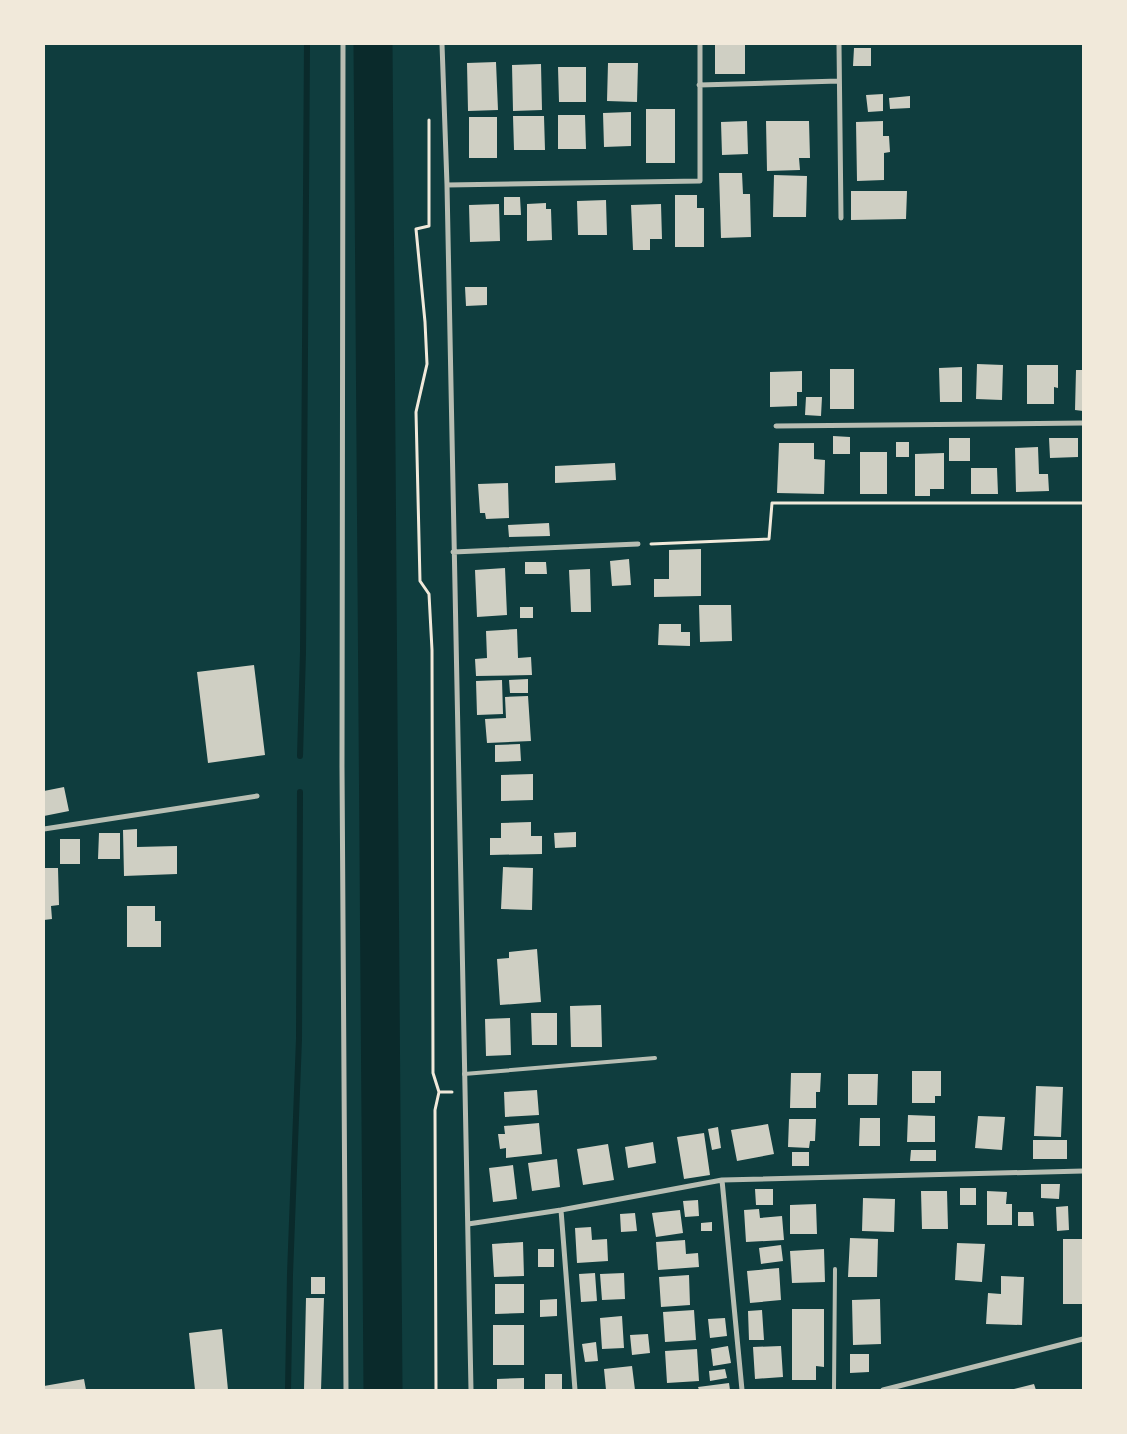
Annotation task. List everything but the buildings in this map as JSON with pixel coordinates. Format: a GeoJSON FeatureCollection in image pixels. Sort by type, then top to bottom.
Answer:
{"type":"FeatureCollection","features":[{"type":"Feature","properties":{"kind":"street"},"geometry":{"type":"LineString","coordinates":[[343,44],[342,767],[346,1390]]}},
{"type":"Feature","properties":{"kind":"street"},"geometry":{"type":"LineString","coordinates":[[442,44],[447,185],[471,1390]]}},
{"type":"Feature","properties":{"kind":"street"},"geometry":{"type":"LineString","coordinates":[[447,185],[700,180],[700,44]]}},
{"type":"Feature","properties":{"kind":"street"},"geometry":{"type":"LineString","coordinates":[[839,44],[841,218]]}},
{"type":"Feature","properties":{"kind":"street"},"geometry":{"type":"LineString","coordinates":[[699,85],[838,81]]}},
{"type":"Feature","properties":{"kind":"street"},"geometry":{"type":"LineString","coordinates":[[776,426],[1083,424]]}},
{"type":"Feature","properties":{"kind":"street"},"geometry":{"type":"LineString","coordinates":[[453,552],[638,544]]}},
{"type":"Feature","properties":{"kind":"street"},"geometry":{"type":"LineString","coordinates":[[44,829],[257,796]]}},
{"type":"Feature","properties":{"kind":"street"},"geometry":{"type":"LineString","coordinates":[[468,1224],[561,1210],[722,1180],[1083,1171]]}},
{"type":"Feature","properties":{"kind":"street"},"geometry":{"type":"LineString","coordinates":[[722,1180],[742,1390]]}},
{"type":"Feature","properties":{"kind":"street"},"geometry":{"type":"LineString","coordinates":[[561,1210],[575,1390]]}},
{"type":"Feature","properties":{"kind":"street"},"geometry":{"type":"LineString","coordinates":[[883,1390],[1083,1339]]}},
{"type":"Feature","properties":{"kind":"lane"},"geometry":{"type":"LineString","coordinates":[[464,1074],[655,1058]]}},
{"type":"Feature","properties":{"kind":"lane"},"geometry":{"type":"LineString","coordinates":[[834,1390],[835,1269]]}},
{"type":"Feature","properties":{"kind":"path"},"geometry":{"type":"LineString","coordinates":[[429,111],[429,226],[416,229],[427,364],[416,412],[420,581],[429,594],[432,650],[433,1073],[439,1092],[435,1110],[436,1390]]}},
{"type":"Feature","properties":{"kind":"path"},"geometry":{"type":"LineString","coordinates":[[638,544],[769,539],[772,503],[1083,503]]}},
{"type":"Feature","properties":{"kind":"path"},"geometry":{"type":"LineString","coordinates":[[439,1092],[465,1092]]}},
{"type":"Feature","properties":{"kind":"waterway"},"geometry":{"type":"LineString","coordinates":[[300,756],[303,652],[307,44]]}},
{"type":"Feature","properties":{"kind":"waterway"},"geometry":{"type":"LineString","coordinates":[[373,44],[383,1390]]}},
{"type":"Feature","properties":{"kind":"waterway"},"geometry":{"type":"LineString","coordinates":[[288,1390],[290,1274],[299,1039],[300,792]]}}]}
